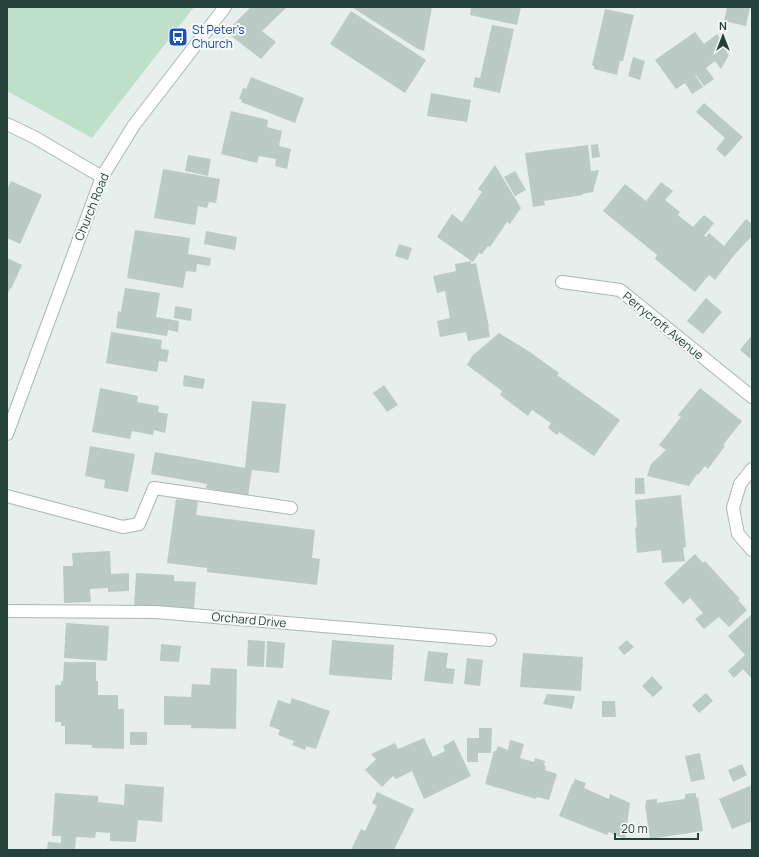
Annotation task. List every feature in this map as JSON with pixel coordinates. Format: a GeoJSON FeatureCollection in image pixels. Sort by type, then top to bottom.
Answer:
{"type":"FeatureCollection","features":[{"type":"Feature","properties":{"kind":"street","name":"Church Road"},"geometry":{"type":"LineString","coordinates":[[7,434],[102,176],[134,125],[225,7]]}},
{"type":"Feature","properties":{"kind":"street"},"geometry":{"type":"LineString","coordinates":[[7,124],[34,137],[102,176]]}},
{"type":"Feature","properties":{"kind":"street","name":"Perrycroft Avenue"},"geometry":{"type":"LineString","coordinates":[[562,282],[620,290],[752,397]]}},
{"type":"Feature","properties":{"kind":"street"},"geometry":{"type":"LineString","coordinates":[[752,469],[740,484],[733,508],[738,534],[752,550]]}},
{"type":"Feature","properties":{"kind":"street"},"geometry":{"type":"LineString","coordinates":[[7,496],[123,527],[139,524],[154,488],[291,508]]}},
{"type":"Feature","properties":{"kind":"street","name":"Orchard Drive"},"geometry":{"type":"LineString","coordinates":[[7,611],[156,612],[490,640]]}},
{"type":"Feature","properties":{"kind":"green space"},"geometry":{"type":"Polygon","coordinates":[[[7,7],[194,7],[92,138],[7,91],[7,7]]]}},
{"type":"Feature","properties":{"kind":"building"},"geometry":{"type":"Polygon","coordinates":[[[251,7],[287,7],[262,31],[276,42],[261,59],[226,32],[251,7]]]}},
{"type":"Feature","properties":{"kind":"building"},"geometry":{"type":"Polygon","coordinates":[[[353,7],[432,7],[424,51],[418,49],[353,7]]]}},
{"type":"Feature","properties":{"kind":"building"},"geometry":{"type":"Polygon","coordinates":[[[471,7],[521,7],[517,25],[470,15],[471,7]]]}},
{"type":"Feature","properties":{"kind":"building"},"geometry":{"type":"Polygon","coordinates":[[[727,7],[750,7],[746,26],[724,21],[727,7]]]}},
{"type":"Feature","properties":{"kind":"building"},"geometry":{"type":"Polygon","coordinates":[[[605,9],[634,15],[623,61],[620,61],[617,75],[594,69],[594,66],[592,65],[605,9]]]}},
{"type":"Feature","properties":{"kind":"building"},"geometry":{"type":"Polygon","coordinates":[[[351,11],[426,60],[405,93],[330,44],[351,11]]]}},
{"type":"Feature","properties":{"kind":"building"},"geometry":{"type":"Polygon","coordinates":[[[492,25],[514,29],[500,93],[473,87],[475,77],[480,78],[492,25]]]}},
{"type":"Feature","properties":{"kind":"building"},"geometry":{"type":"Polygon","coordinates":[[[695,32],[704,44],[717,34],[728,50],[726,51],[729,55],[721,69],[715,61],[706,68],[714,79],[704,86],[695,75],[703,87],[692,94],[685,83],[676,89],[655,60],[695,32]]]}},
{"type":"Feature","properties":{"kind":"building"},"geometry":{"type":"Polygon","coordinates":[[[633,57],[645,61],[640,80],[628,76],[633,57]]]}},
{"type":"Feature","properties":{"kind":"building"},"geometry":{"type":"Polygon","coordinates":[[[251,77],[304,98],[295,123],[241,102],[242,100],[239,99],[243,88],[246,89],[251,77]]]}},
{"type":"Feature","properties":{"kind":"building"},"geometry":{"type":"Polygon","coordinates":[[[431,93],[471,100],[467,122],[427,116],[431,93]]]}},
{"type":"Feature","properties":{"kind":"building"},"geometry":{"type":"Polygon","coordinates":[[[704,103],[743,137],[725,157],[716,149],[725,138],[696,112],[704,103]]]}},
{"type":"Feature","properties":{"kind":"building"},"geometry":{"type":"Polygon","coordinates":[[[231,111],[268,120],[267,127],[282,131],[279,146],[291,149],[287,169],[275,166],[276,159],[259,156],[257,163],[221,154],[231,111]]]}},
{"type":"Feature","properties":{"kind":"building"},"geometry":{"type":"Polygon","coordinates":[[[598,144],[600,157],[592,158],[591,145],[598,144]]]}},
{"type":"Feature","properties":{"kind":"building"},"geometry":{"type":"Polygon","coordinates":[[[588,145],[591,171],[599,170],[593,192],[544,201],[545,205],[533,207],[525,153],[588,145]]]}},
{"type":"Feature","properties":{"kind":"building"},"geometry":{"type":"Polygon","coordinates":[[[188,155],[211,159],[208,176],[185,171],[188,155]]]}},
{"type":"Feature","properties":{"kind":"building"},"geometry":{"type":"Polygon","coordinates":[[[495,165],[521,208],[510,224],[507,222],[490,247],[488,246],[482,254],[479,253],[473,262],[437,237],[452,214],[462,222],[482,192],[478,189],[495,165]]]}},
{"type":"Feature","properties":{"kind":"building"},"geometry":{"type":"Polygon","coordinates":[[[163,169],[220,179],[216,203],[209,202],[207,208],[198,206],[195,225],[154,218],[163,169]]]}},
{"type":"Feature","properties":{"kind":"building"},"geometry":{"type":"Polygon","coordinates":[[[515,171],[526,190],[515,196],[504,177],[515,171]]]}},
{"type":"Feature","properties":{"kind":"building"},"geometry":{"type":"Polygon","coordinates":[[[11,181],[42,195],[20,244],[7,238],[7,190],[11,181]]]}},
{"type":"Feature","properties":{"kind":"building"},"geometry":{"type":"Polygon","coordinates":[[[661,182],[673,191],[665,200],[680,212],[678,215],[693,227],[704,215],[714,223],[704,236],[706,237],[709,233],[724,246],[746,219],[752,224],[752,236],[735,254],[715,280],[709,275],[695,292],[655,259],[657,255],[603,211],[625,184],[646,201],[661,182]]]}},
{"type":"Feature","properties":{"kind":"building"},"geometry":{"type":"Polygon","coordinates":[[[135,230],[190,238],[188,254],[211,258],[210,266],[197,264],[196,272],[186,271],[183,288],[127,278],[135,230]]]}},
{"type":"Feature","properties":{"kind":"building"},"geometry":{"type":"Polygon","coordinates":[[[206,231],[237,237],[235,250],[204,244],[206,231]]]}},
{"type":"Feature","properties":{"kind":"building"},"geometry":{"type":"Polygon","coordinates":[[[399,244],[412,248],[408,260],[395,256],[399,244]]]}},
{"type":"Feature","properties":{"kind":"building"},"geometry":{"type":"Polygon","coordinates":[[[7,258],[22,265],[7,295],[7,258]]]}},
{"type":"Feature","properties":{"kind":"building"},"geometry":{"type":"Polygon","coordinates":[[[471,261],[471,264],[476,263],[490,337],[468,341],[466,332],[440,337],[437,321],[450,318],[445,291],[437,293],[433,276],[456,271],[455,264],[471,261]]]}},
{"type":"Feature","properties":{"kind":"building"},"geometry":{"type":"Polygon","coordinates":[[[125,288],[160,293],[156,317],[179,321],[178,332],[168,330],[167,336],[116,328],[118,311],[121,312],[125,288]]]}},
{"type":"Feature","properties":{"kind":"building"},"geometry":{"type":"Polygon","coordinates":[[[706,298],[722,312],[703,334],[687,321],[706,298]]]}},
{"type":"Feature","properties":{"kind":"building"},"geometry":{"type":"Polygon","coordinates":[[[175,306],[192,309],[191,321],[174,318],[175,306]]]}},
{"type":"Feature","properties":{"kind":"building"},"geometry":{"type":"Polygon","coordinates":[[[111,332],[162,340],[161,349],[169,350],[167,362],[159,361],[157,372],[106,363],[111,332]]]}},
{"type":"Feature","properties":{"kind":"building"},"geometry":{"type":"Polygon","coordinates":[[[499,333],[530,352],[559,373],[557,375],[620,420],[594,456],[559,432],[557,435],[548,428],[551,423],[532,410],[528,416],[500,395],[502,391],[467,365],[472,356],[499,333]]]}},
{"type":"Feature","properties":{"kind":"building"},"geometry":{"type":"Polygon","coordinates":[[[752,335],[752,360],[740,350],[752,335]]]}},
{"type":"Feature","properties":{"kind":"building"},"geometry":{"type":"Polygon","coordinates":[[[184,375],[205,379],[203,389],[183,386],[184,375]]]}},
{"type":"Feature","properties":{"kind":"building"},"geometry":{"type":"Polygon","coordinates":[[[384,385],[398,405],[387,412],[373,393],[384,385]]]}},
{"type":"Feature","properties":{"kind":"building"},"geometry":{"type":"Polygon","coordinates":[[[100,388],[138,396],[137,402],[159,406],[158,412],[168,414],[165,433],[154,430],[153,435],[132,431],[130,439],[92,432],[100,388]]]}},
{"type":"Feature","properties":{"kind":"building"},"geometry":{"type":"Polygon","coordinates":[[[700,388],[742,421],[723,445],[725,446],[708,469],[705,466],[698,475],[697,474],[689,486],[647,476],[651,464],[666,450],[659,445],[681,417],[678,415],[700,388]]]}},
{"type":"Feature","properties":{"kind":"building"},"geometry":{"type":"Polygon","coordinates":[[[252,401],[286,404],[279,473],[252,470],[248,496],[206,488],[207,484],[151,474],[155,452],[245,468],[252,401]]]}},
{"type":"Feature","properties":{"kind":"building"},"geometry":{"type":"Polygon","coordinates":[[[90,446],[135,454],[128,492],[104,488],[105,480],[85,476],[90,446]]]}},
{"type":"Feature","properties":{"kind":"building"},"geometry":{"type":"Polygon","coordinates":[[[635,478],[644,478],[645,494],[635,494],[635,478]]]}},
{"type":"Feature","properties":{"kind":"building"},"geometry":{"type":"Polygon","coordinates":[[[681,495],[686,547],[683,548],[685,561],[662,563],[661,550],[637,553],[635,500],[681,495]]]}},
{"type":"Feature","properties":{"kind":"building"},"geometry":{"type":"Polygon","coordinates":[[[176,499],[198,501],[196,515],[315,530],[312,558],[320,559],[317,585],[207,572],[207,568],[167,563],[176,499]]]}},
{"type":"Feature","properties":{"kind":"building"},"geometry":{"type":"Polygon","coordinates":[[[110,551],[111,574],[129,573],[129,591],[108,592],[108,588],[90,589],[91,602],[64,603],[63,566],[73,566],[72,553],[110,551]]]}},
{"type":"Feature","properties":{"kind":"building"},"geometry":{"type":"Polygon","coordinates":[[[695,554],[703,563],[705,561],[740,599],[738,600],[747,610],[729,627],[719,617],[704,629],[695,619],[703,613],[690,598],[683,604],[664,583],[695,554]]]}},
{"type":"Feature","properties":{"kind":"building"},"geometry":{"type":"Polygon","coordinates":[[[136,573],[174,575],[174,581],[196,582],[194,611],[134,608],[136,573]]]}},
{"type":"Feature","properties":{"kind":"building"},"geometry":{"type":"Polygon","coordinates":[[[752,614],[752,679],[743,669],[734,678],[728,671],[745,655],[728,636],[752,614]]]}},
{"type":"Feature","properties":{"kind":"building"},"geometry":{"type":"Polygon","coordinates":[[[66,623],[109,626],[107,661],[64,658],[66,623]]]}},
{"type":"Feature","properties":{"kind":"building"},"geometry":{"type":"Polygon","coordinates":[[[248,640],[265,641],[264,667],[247,666],[248,640]]]}},
{"type":"Feature","properties":{"kind":"building"},"geometry":{"type":"Polygon","coordinates":[[[332,640],[394,645],[392,680],[329,675],[332,640]]]}},
{"type":"Feature","properties":{"kind":"building"},"geometry":{"type":"Polygon","coordinates":[[[627,640],[634,647],[624,655],[618,648],[627,640]]]}},
{"type":"Feature","properties":{"kind":"building"},"geometry":{"type":"Polygon","coordinates":[[[267,641],[285,643],[283,668],[266,667],[267,641]]]}},
{"type":"Feature","properties":{"kind":"building"},"geometry":{"type":"Polygon","coordinates":[[[161,644],[181,646],[179,662],[160,661],[161,644]]]}},
{"type":"Feature","properties":{"kind":"building"},"geometry":{"type":"Polygon","coordinates":[[[428,651],[448,653],[446,668],[455,669],[453,684],[424,681],[428,651]]]}},
{"type":"Feature","properties":{"kind":"building"},"geometry":{"type":"Polygon","coordinates":[[[523,653],[583,657],[581,691],[520,687],[523,653]]]}},
{"type":"Feature","properties":{"kind":"building"},"geometry":{"type":"Polygon","coordinates":[[[467,658],[483,660],[480,686],[464,684],[467,658]]]}},
{"type":"Feature","properties":{"kind":"building"},"geometry":{"type":"Polygon","coordinates":[[[64,662],[96,662],[98,695],[118,695],[118,709],[124,709],[124,749],[92,748],[92,745],[65,744],[65,726],[61,726],[61,722],[55,722],[55,685],[61,685],[61,681],[63,681],[64,662]]]}},
{"type":"Feature","properties":{"kind":"building"},"geometry":{"type":"Polygon","coordinates":[[[211,668],[237,669],[236,729],[191,728],[191,725],[164,725],[164,696],[191,697],[192,684],[210,685],[211,668]]]}},
{"type":"Feature","properties":{"kind":"building"},"geometry":{"type":"Polygon","coordinates":[[[652,676],[663,688],[653,697],[642,686],[652,676]]]}},
{"type":"Feature","properties":{"kind":"building"},"geometry":{"type":"Polygon","coordinates":[[[706,693],[713,701],[699,713],[692,705],[706,693]]]}},
{"type":"Feature","properties":{"kind":"building"},"geometry":{"type":"Polygon","coordinates":[[[547,694],[575,696],[572,709],[543,704],[547,694]]]}},
{"type":"Feature","properties":{"kind":"building"},"geometry":{"type":"Polygon","coordinates":[[[292,698],[330,711],[316,749],[306,746],[305,750],[292,745],[294,741],[278,735],[280,730],[269,726],[278,700],[290,704],[292,698]]]}},
{"type":"Feature","properties":{"kind":"building"},"geometry":{"type":"Polygon","coordinates":[[[602,701],[615,701],[616,717],[602,717],[602,701]]]}},
{"type":"Feature","properties":{"kind":"building"},"geometry":{"type":"Polygon","coordinates":[[[479,728],[492,728],[491,753],[478,753],[478,762],[467,762],[467,738],[479,738],[479,728]]]}},
{"type":"Feature","properties":{"kind":"building"},"geometry":{"type":"Polygon","coordinates":[[[130,732],[147,732],[147,745],[130,745],[130,732]]]}},
{"type":"Feature","properties":{"kind":"building"},"geometry":{"type":"Polygon","coordinates":[[[424,738],[433,757],[445,751],[443,746],[454,740],[471,776],[424,799],[412,771],[396,779],[393,776],[382,787],[365,770],[376,759],[371,754],[395,743],[398,749],[424,738]]]}},
{"type":"Feature","properties":{"kind":"building"},"geometry":{"type":"Polygon","coordinates":[[[510,740],[524,744],[520,758],[534,762],[535,758],[545,761],[545,770],[557,774],[549,800],[537,797],[536,799],[485,784],[494,751],[496,751],[498,746],[508,750],[510,740]]]}},
{"type":"Feature","properties":{"kind":"building"},"geometry":{"type":"Polygon","coordinates":[[[700,753],[705,779],[691,782],[685,756],[700,753]]]}},
{"type":"Feature","properties":{"kind":"building"},"geometry":{"type":"Polygon","coordinates":[[[742,764],[747,775],[733,782],[728,770],[742,764]]]}},
{"type":"Feature","properties":{"kind":"building"},"geometry":{"type":"Polygon","coordinates":[[[575,779],[586,783],[584,788],[609,799],[610,794],[630,803],[625,839],[609,832],[607,835],[559,816],[575,779]]]}},
{"type":"Feature","properties":{"kind":"building"},"geometry":{"type":"Polygon","coordinates":[[[125,784],[164,787],[162,822],[138,820],[136,842],[110,841],[110,833],[96,832],[95,838],[76,837],[75,850],[47,850],[48,842],[61,843],[61,836],[52,836],[55,793],[98,796],[98,802],[124,805],[125,784]]]}},
{"type":"Feature","properties":{"kind":"building"},"geometry":{"type":"Polygon","coordinates":[[[752,785],[752,821],[732,829],[719,799],[752,785]]]}},
{"type":"Feature","properties":{"kind":"building"},"geometry":{"type":"Polygon","coordinates":[[[377,792],[414,809],[394,850],[351,850],[361,829],[365,831],[377,806],[372,803],[377,792]]]}},
{"type":"Feature","properties":{"kind":"building"},"geometry":{"type":"Polygon","coordinates":[[[696,793],[696,798],[698,797],[703,831],[650,839],[645,805],[646,800],[657,799],[657,803],[685,799],[685,794],[696,793]]]}},
{"type":"Feature","properties":{"kind":"place","name":"St Peter's Church"},"geometry":{"type":"Point","coordinates":[178,37]}}]}
